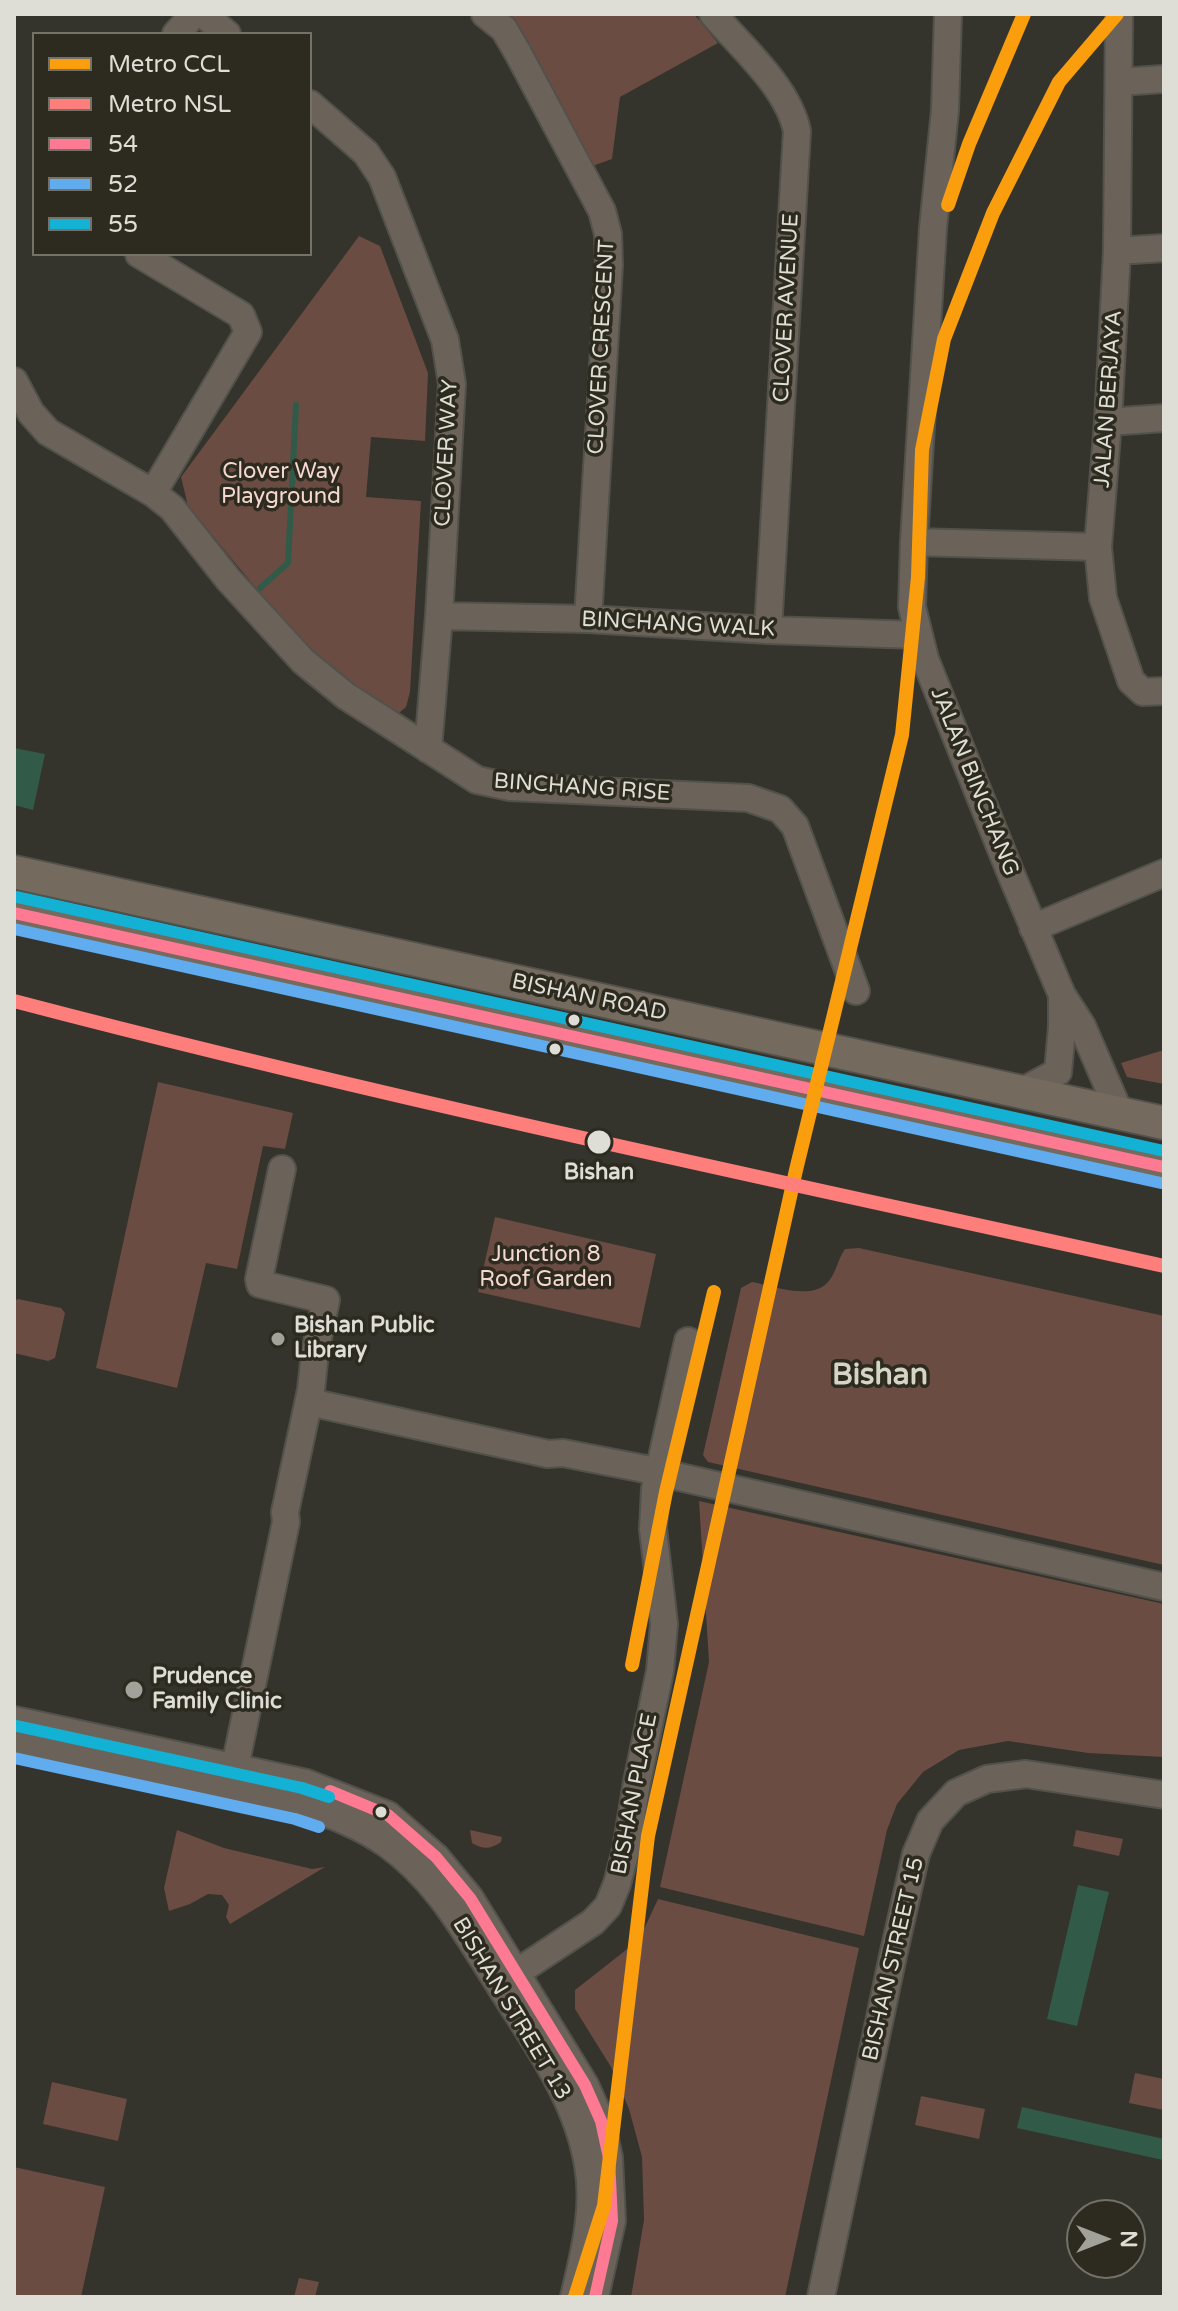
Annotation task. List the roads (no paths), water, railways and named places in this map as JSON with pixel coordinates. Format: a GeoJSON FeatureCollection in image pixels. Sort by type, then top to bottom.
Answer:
{"type":"FeatureCollection","features":[{"type":"Feature","properties":{"kind":"main road","name":"BISHAN ROAD"},"geometry":{"type":"LineString","coordinates":[[14,872],[1164,1123]]}},
{"type":"Feature","properties":{"kind":"main road","name":"BISHAN ROAD"},"geometry":{"type":"LineString","coordinates":[[14,913],[1164,1167]]}},
{"type":"Feature","properties":{"kind":"street"},"geometry":{"type":"LineString","coordinates":[[178,32],[194,14]]}},
{"type":"Feature","properties":{"kind":"street"},"geometry":{"type":"LineString","coordinates":[[203,14],[225,32]]}},
{"type":"Feature","properties":{"kind":"street","name":"CLOVER CRESCENT"},"geometry":{"type":"LineString","coordinates":[[485,14],[504,29],[518,53],[602,211],[608,234],[609,265],[588,619]]}},
{"type":"Feature","properties":{"kind":"street","name":"CLOVER AVENUE"},"geometry":{"type":"LineString","coordinates":[[713,14],[782,94],[792,111],[797,131],[768,630]]}},
{"type":"Feature","properties":{"kind":"street","name":"JALAN BINCHANG"},"geometry":{"type":"LineString","coordinates":[[948,14],[945,110],[933,228],[912,607],[917,635],[1033,928],[1062,995],[1082,1026],[1120,1114]]}},
{"type":"Feature","properties":{"kind":"street","name":"JALAN BERJAYA"},"geometry":{"type":"LineString","coordinates":[[1119,14],[1117,251],[1098,547],[1103,598],[1131,681],[1154,691]]}},
{"type":"Feature","properties":{"kind":"street"},"geometry":{"type":"LineString","coordinates":[[1119,82],[1164,79]]}},
{"type":"Feature","properties":{"kind":"street","name":"CLOVER WAY"},"geometry":{"type":"LineString","coordinates":[[312,106],[355,142],[376,166],[445,340],[452,384],[428,749]]}},
{"type":"Feature","properties":{"kind":"street"},"geometry":{"type":"LineString","coordinates":[[1117,251],[1164,248]]}},
{"type":"Feature","properties":{"kind":"street"},"geometry":{"type":"LineString","coordinates":[[142,256],[241,315],[247,324],[248,337],[153,493]]}},
{"type":"Feature","properties":{"kind":"street","name":"BINCHANG RISE"},"geometry":{"type":"LineString","coordinates":[[14,381],[31,413],[48,432],[153,493],[180,517],[228,579],[303,661],[346,696],[477,780],[493,785],[748,798],[780,809],[795,826],[856,991]]}},
{"type":"Feature","properties":{"kind":"street"},"geometry":{"type":"LineString","coordinates":[[1108,422],[1164,418]]}},
{"type":"Feature","properties":{"kind":"street"},"geometry":{"type":"LineString","coordinates":[[914,542],[1098,547]]}},
{"type":"Feature","properties":{"kind":"street","name":"BINCHANG WALK"},"geometry":{"type":"LineString","coordinates":[[439,616],[588,619],[917,635]]}},
{"type":"Feature","properties":{"kind":"street"},"geometry":{"type":"LineString","coordinates":[[1033,928],[1164,873]]}},
{"type":"Feature","properties":{"kind":"street","name":"JALAN BINCHANG"},"geometry":{"type":"LineString","coordinates":[[1019,1093],[1058,1072],[1062,995]]}},
{"type":"Feature","properties":{"kind":"street"},"geometry":{"type":"LineString","coordinates":[[226,1777],[279,1521],[285,1512],[310,1396],[326,1300],[264,1287],[259,1279],[282,1169]]}},
{"type":"Feature","properties":{"kind":"street","name":"BISHAN PLACE"},"geometry":{"type":"LineString","coordinates":[[516,1973],[593,1922],[608,1906],[617,1884],[660,1671],[664,1624],[653,1529],[659,1473],[688,1341]]}},
{"type":"Feature","properties":{"kind":"street"},"geometry":{"type":"LineString","coordinates":[[310,1396],[548,1454],[563,1453],[659,1473],[1164,1587]]}},
{"type":"Feature","properties":{"kind":"street","name":"BISHAN STREET 13"},"geometry":{"type":"LineString","coordinates":[[14,1720],[226,1777],[351,1822],[414,1866],[445,1900],[566,2093],[588,2163],[591,2191],[590,2221],[574,2297]]}},
{"type":"Feature","properties":{"kind":"street","name":"BISHAN STREET 13"},"geometry":{"type":"LineString","coordinates":[[14,1742],[226,1777],[306,1783],[388,1815],[436,1857],[470,1898],[585,2085],[601,2121],[609,2158],[612,2221],[595,2297]]}},
{"type":"Feature","properties":{"kind":"street","name":"BISHAN STREET 15"},"geometry":{"type":"LineString","coordinates":[[821,2297],[916,1854],[930,1821],[956,1793],[987,1779],[1026,1774],[1163,1795]]}},
{"type":"Feature","properties":{"kind":"waterway"},"geometry":{"type":"LineString","coordinates":[[260,588],[288,563],[296,405]]}},
{"type":"Feature","properties":{"kind":"metro line","name":"CCL"},"geometry":{"type":"LineString","coordinates":[[948,205],[969,144],[1024,14]]}},
{"type":"Feature","properties":{"kind":"metro line","name":"CCL"},"geometry":{"type":"LineString","coordinates":[[575,2297],[604,2206],[648,1836],[796,1170],[902,735],[918,577],[922,450],[944,339],[993,213],[1059,82],[1117,14]]}},
{"type":"Feature","properties":{"kind":"metro line","name":"NSL"},"geometry":{"type":"LineString","coordinates":[[14,1001],[300,1073],[1164,1266]]}},
{"type":"Feature","properties":{"kind":"metro line","name":"CCL"},"geometry":{"type":"LineString","coordinates":[[632,1665],[666,1492],[714,1292]]}},
{"type":"Feature","properties":{"kind":"place","name":"Bishan"},"geometry":{"type":"Point","coordinates":[599,1142]}},
{"type":"Feature","properties":{"kind":"place","name":"Bishan Public Library"},"geometry":{"type":"Point","coordinates":[278,1339]}},
{"type":"Feature","properties":{"kind":"place","name":"Prudence Family Clinic"},"geometry":{"type":"Point","coordinates":[134,1690]}},
{"type":"Feature","properties":{"kind":"district","name":"Bishan"},"geometry":{"type":"Point","coordinates":[880,1376]}},
{"type":"Feature","properties":{"kind":"park label","name":"Clover Way Playground"},"geometry":{"type":"Point","coordinates":[281,484]}},
{"type":"Feature","properties":{"kind":"park label","name":"Junction 8 Roof Garden"},"geometry":{"type":"Point","coordinates":[546,1268]}}]}
